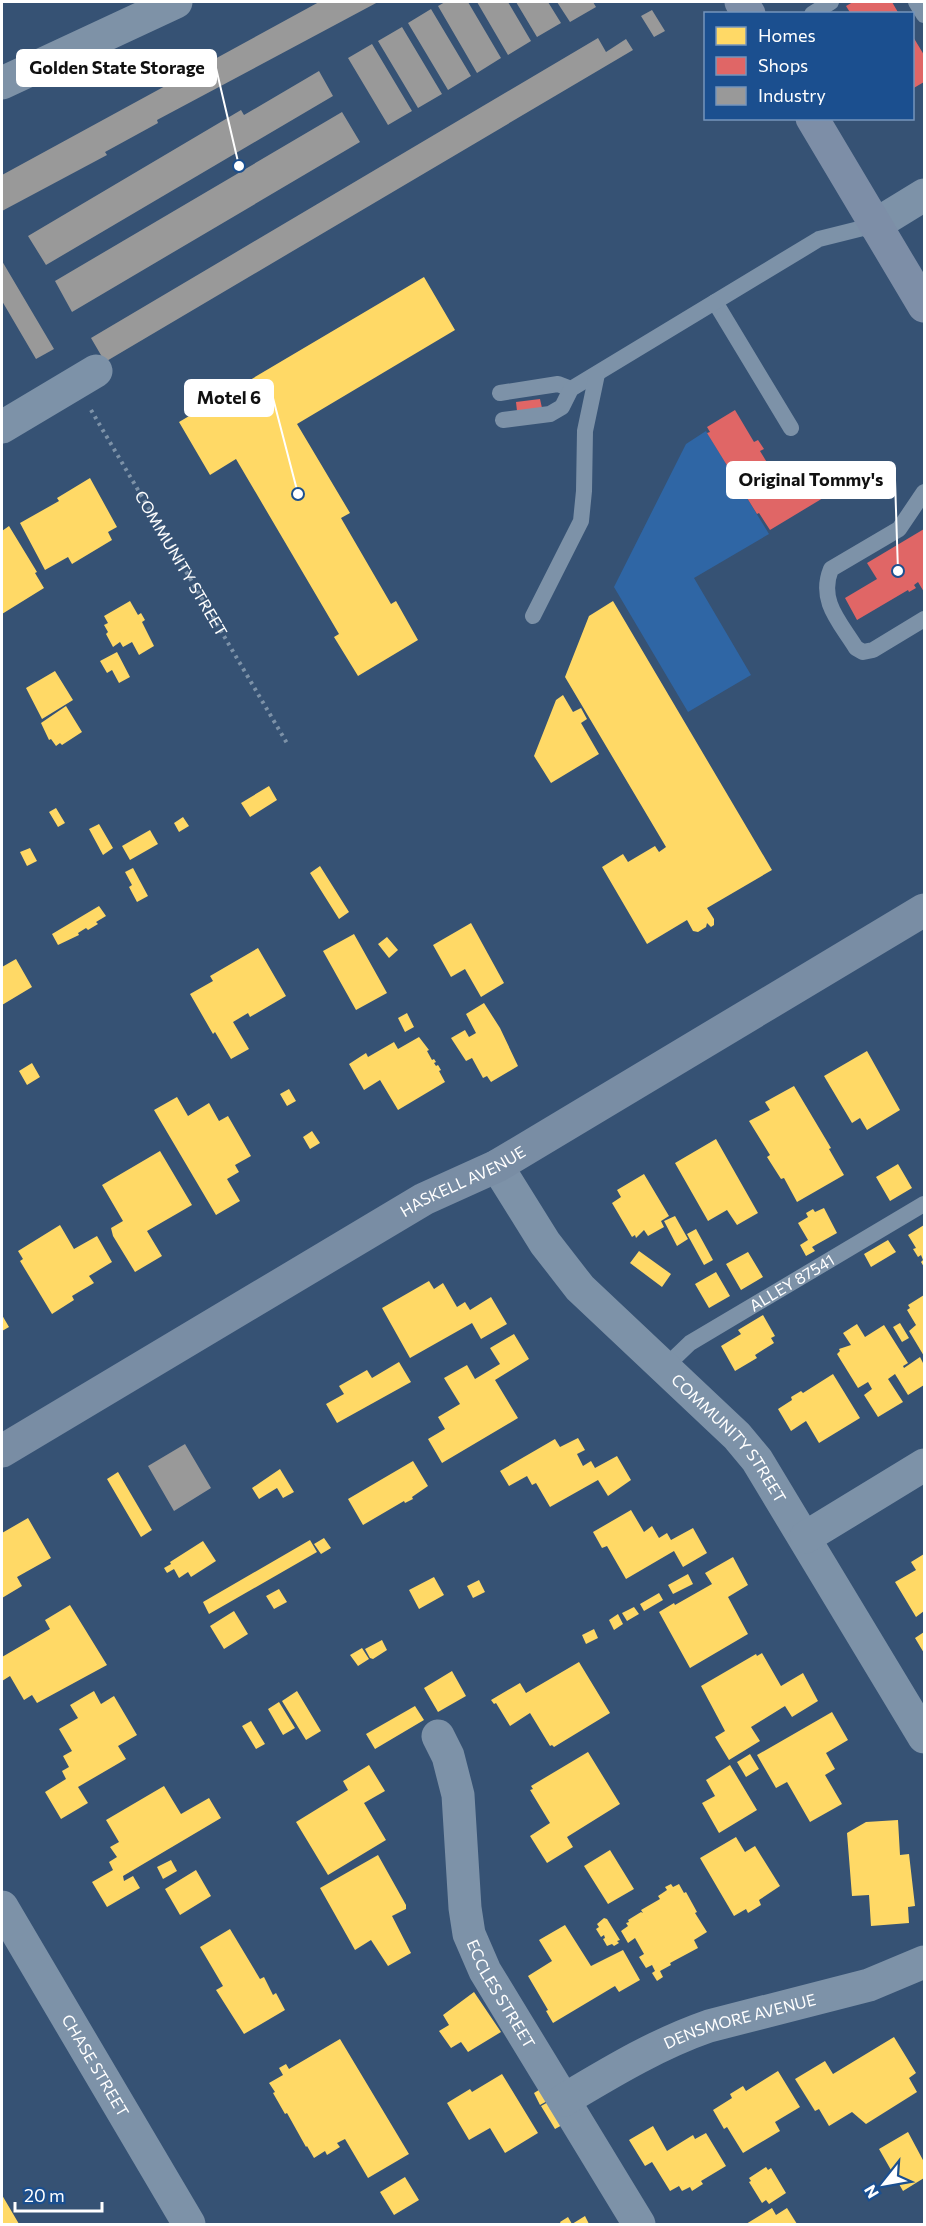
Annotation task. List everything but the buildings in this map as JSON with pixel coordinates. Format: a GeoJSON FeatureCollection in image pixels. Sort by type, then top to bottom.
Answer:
{"type":"FeatureCollection","features":[{"type":"Feature","properties":{"kind":"highway"},"geometry":{"type":"LineString","coordinates":[[2,83],[176,2]]}},
{"type":"Feature","properties":{"kind":"main road"},"geometry":{"type":"LineString","coordinates":[[813,120],[924,306]]}},
{"type":"Feature","properties":{"kind":"main road","name":"HASKELL AVENUE"},"geometry":{"type":"LineString","coordinates":[[2,1451],[424,1200],[497,1166],[924,910]]}},
{"type":"Feature","properties":{"kind":"street"},"geometry":{"type":"LineString","coordinates":[[875,225],[924,195]]}},
{"type":"Feature","properties":{"kind":"street"},"geometry":{"type":"LineString","coordinates":[[2,427],[85,377]]}},
{"type":"Feature","properties":{"kind":"street","name":"COMMUNITY STREET"},"geometry":{"type":"LineString","coordinates":[[497,1166],[545,1244],[580,1288],[737,1436],[758,1460],[924,1737]]}},
{"type":"Feature","properties":{"kind":"street"},"geometry":{"type":"LineString","coordinates":[[806,1538],[924,1465]]}},
{"type":"Feature","properties":{"kind":"street","name":"ECCLES STREET"},"geometry":{"type":"LineString","coordinates":[[438,1736],[448,1756],[458,1795],[465,1908],[469,1934],[486,1971],[639,2224]]}},
{"type":"Feature","properties":{"kind":"street","name":"CHASE STREET"},"geometry":{"type":"LineString","coordinates":[[2,1907],[189,2224]]}},
{"type":"Feature","properties":{"kind":"street","name":"DENSMORE AVENUE"},"geometry":{"type":"LineString","coordinates":[[564,2100],[631,2060],[684,2034],[869,1985],[924,1962]]}},
{"type":"Feature","properties":{"kind":"lane"},"geometry":{"type":"LineString","coordinates":[[815,12],[831,2]]}},
{"type":"Feature","properties":{"kind":"lane"},"geometry":{"type":"LineString","coordinates":[[916,2],[924,15]]}},
{"type":"Feature","properties":{"kind":"lane"},"geometry":{"type":"LineString","coordinates":[[503,420],[550,414],[562,407],[572,389],[819,239],[875,225]]}},
{"type":"Feature","properties":{"kind":"lane"},"geometry":{"type":"LineString","coordinates":[[715,302],[790,428]]}},
{"type":"Feature","properties":{"kind":"lane"},"geometry":{"type":"LineString","coordinates":[[533,616],[581,521],[585,431],[597,374]]}},
{"type":"Feature","properties":{"kind":"lane"},"geometry":{"type":"LineString","coordinates":[[500,393],[558,384],[572,389]]}},
{"type":"Feature","properties":{"kind":"lane"},"geometry":{"type":"LineString","coordinates":[[924,492],[899,529],[831,569],[826,591],[828,602],[856,648],[863,652],[873,650],[924,620]]}},
{"type":"Feature","properties":{"kind":"lane","name":"ALLEY 87541"},"geometry":{"type":"LineString","coordinates":[[664,1367],[690,1342],[924,1204]]}},
{"type":"Feature","properties":{"kind":"path","name":"COMMUNITY STREET"},"geometry":{"type":"LineString","coordinates":[[85,377],[288,745]]}},
{"type":"Feature","properties":{"kind":"shaded area"},"geometry":{"type":"Polygon","coordinates":[[[706,431],[769,534],[694,578],[751,675],[688,712],[614,587],[686,444],[706,431]]]}},
{"type":"Feature","properties":{"kind":"place","name":"Golden State Storage"},"geometry":{"type":"Point","coordinates":[239,166]}},
{"type":"Feature","properties":{"kind":"place","name":"Motel 6"},"geometry":{"type":"Point","coordinates":[298,494]}},
{"type":"Feature","properties":{"kind":"place","name":"Original Tommy's"},"geometry":{"type":"Point","coordinates":[898,571]}}]}
